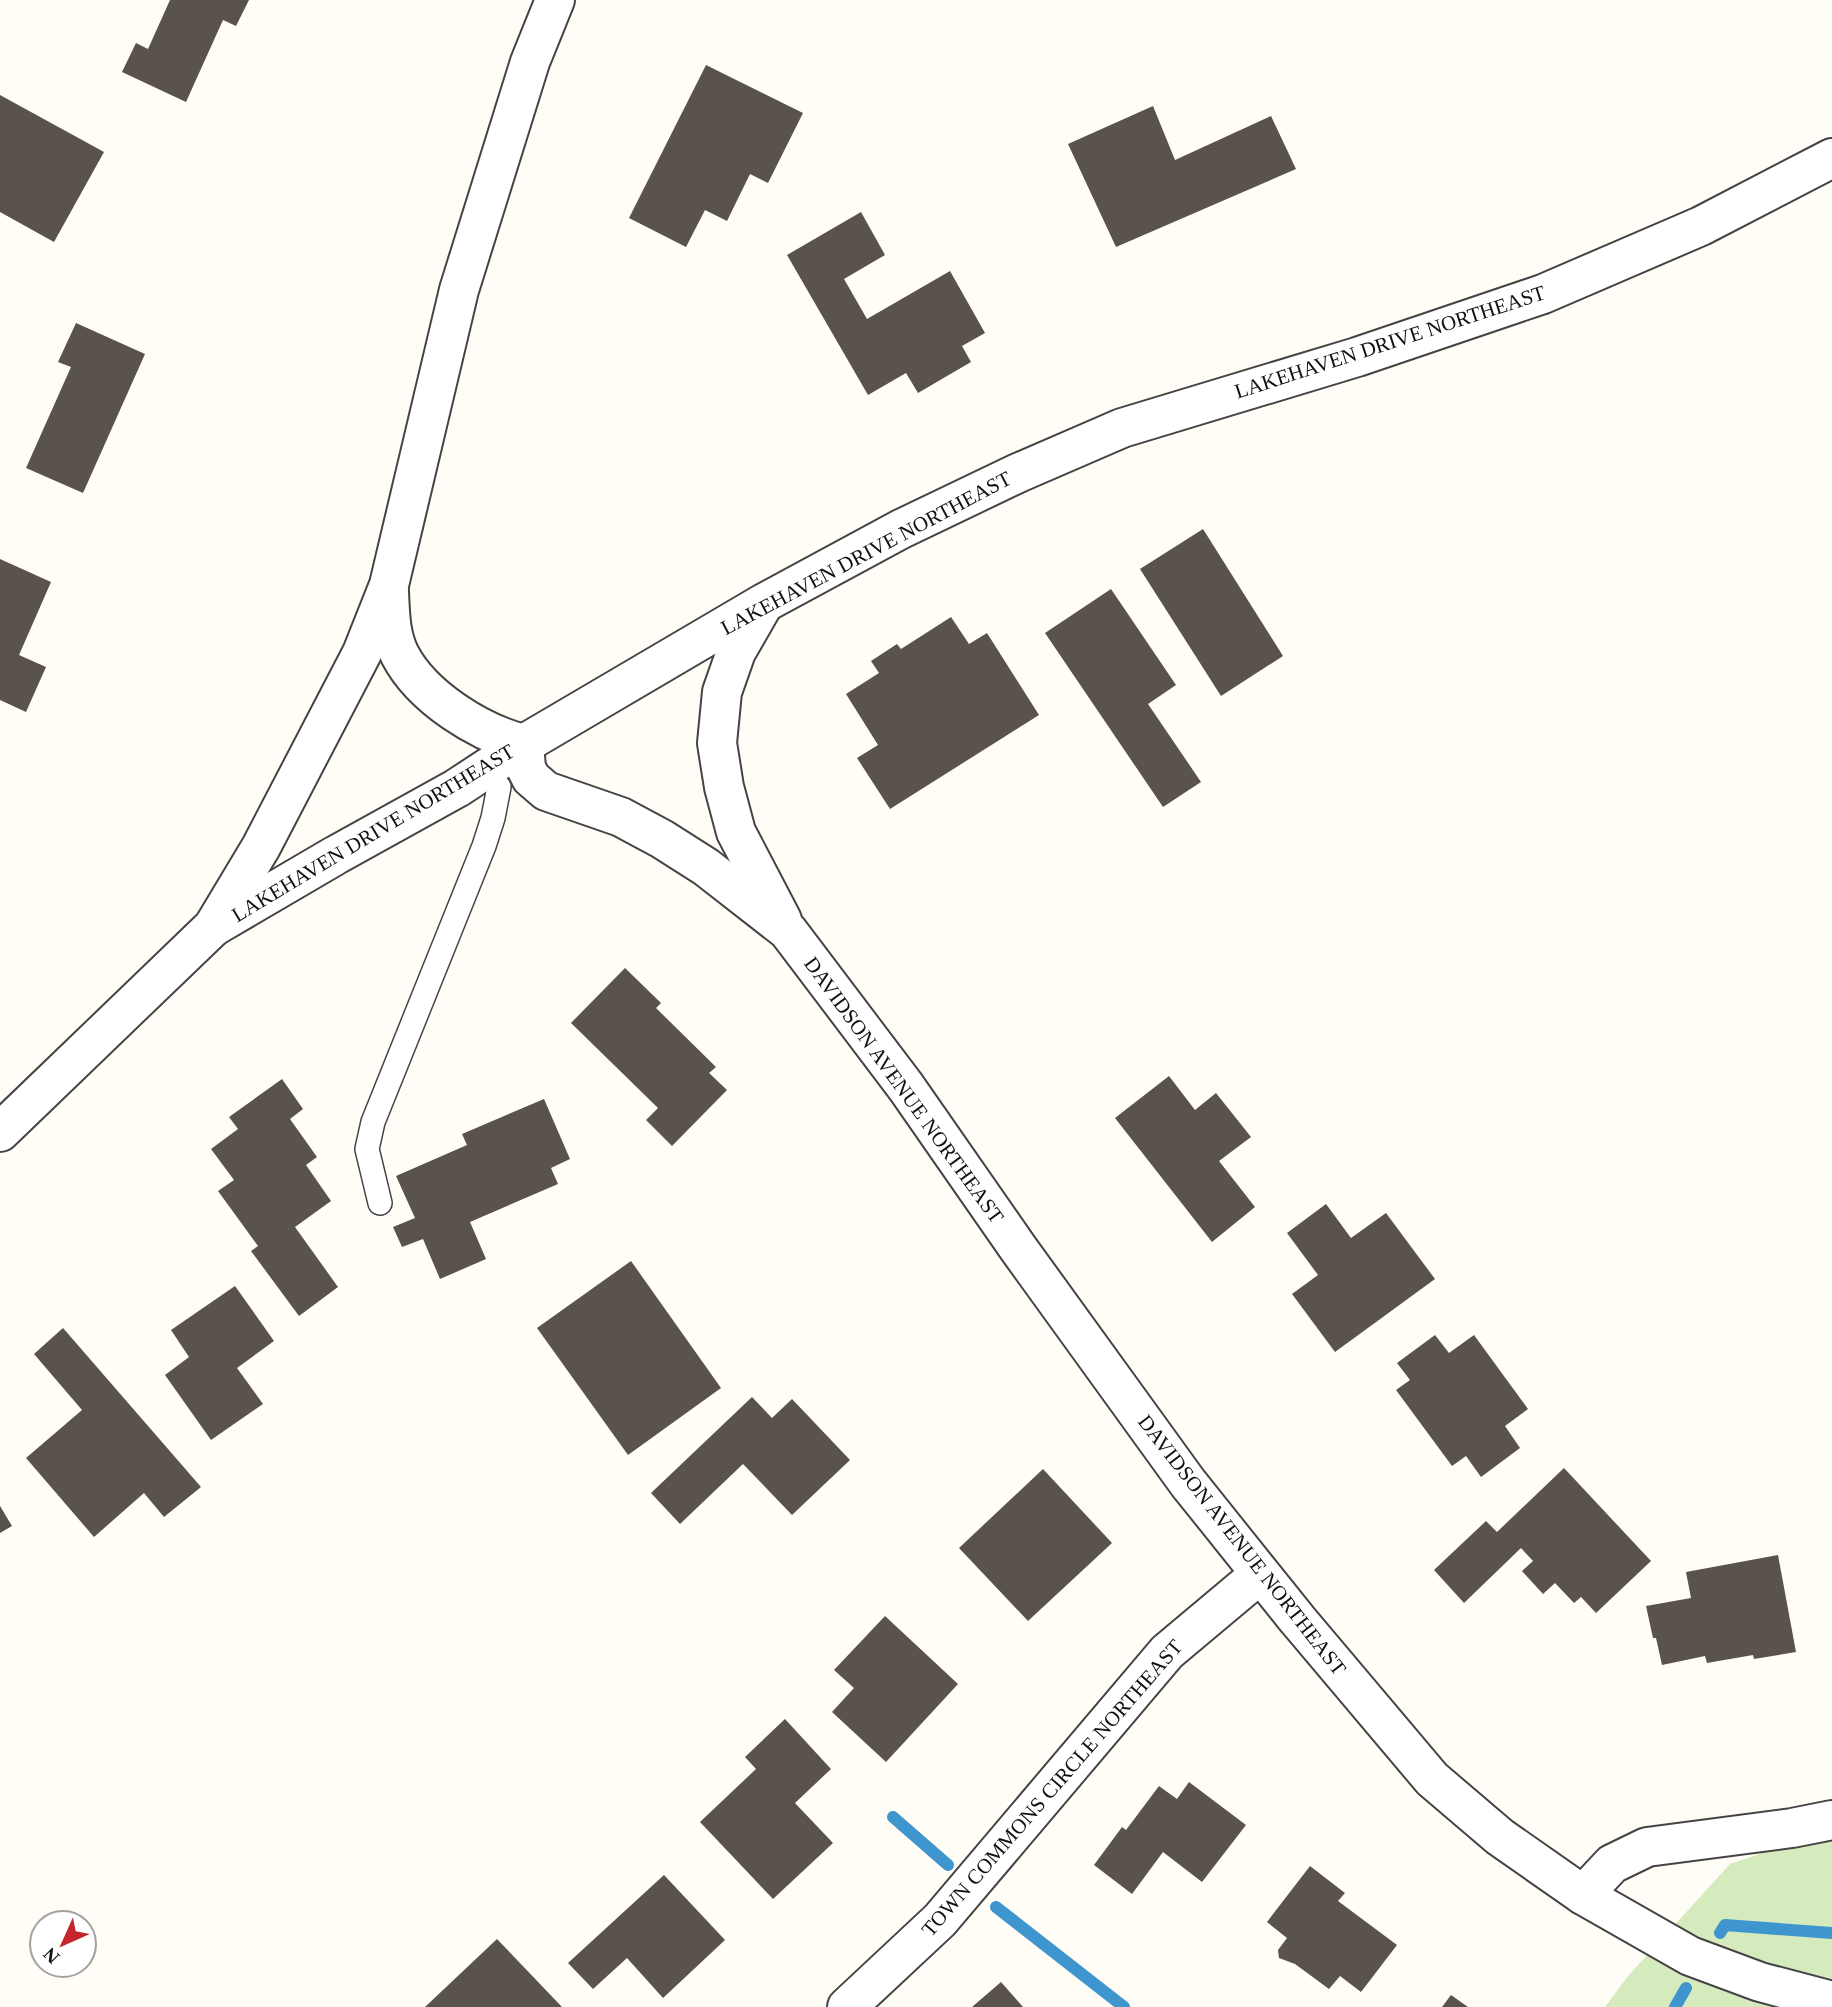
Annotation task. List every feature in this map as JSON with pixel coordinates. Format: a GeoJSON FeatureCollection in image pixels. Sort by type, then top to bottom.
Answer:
{"type":"FeatureCollection","features":[{"type":"Feature","properties":{"kind":"street"},"geometry":{"type":"LineString","coordinates":[[0,1132],[213,928],[261,847],[362,653],[389,585],[460,290],[530,62],[555,0]]}},
{"type":"Feature","properties":{"kind":"street","name":"LAKEHAVEN DRIVE NORTHEAST"},"geometry":{"type":"LineString","coordinates":[[213,928],[335,855],[457,788],[524,744],[764,603],[901,529],[1018,473],[1122,428],[1382,349],[1543,294],[1701,226],[1832,158]]}},
{"type":"Feature","properties":{"kind":"street"},"geometry":{"type":"LineString","coordinates":[[389,585],[390,625],[399,654],[414,676],[432,694],[488,733],[524,744],[526,768],[531,778],[546,791]]}},
{"type":"Feature","properties":{"kind":"street","name":"DAVIDSON AVENUE NORTHEAST"},"geometry":{"type":"LineString","coordinates":[[764,603],[736,652],[722,692],[717,743],[724,787],[736,832],[788,931],[906,1087],[1017,1248],[1188,1483],[1260,1574],[1432,1779],[1500,1837],[1583,1895],[1690,1956],[1760,1982],[1832,2001]]}},
{"type":"Feature","properties":{"kind":"street","name":"DAVIDSON AVENUE NORTHEAST"},"geometry":{"type":"LineString","coordinates":[[457,788],[499,787],[546,791],[621,817],[706,867],[788,931]]}},
{"type":"Feature","properties":{"kind":"street","name":"TOWN COMMONS CIRCLE NORTHEAST"},"geometry":{"type":"LineString","coordinates":[[847,2007],[940,1920],[1167,1652],[1260,1574]]}},
{"type":"Feature","properties":{"kind":"street"},"geometry":{"type":"LineString","coordinates":[[1583,1895],[1612,1864],[1647,1847],[1792,1828],[1832,1820]]}},
{"type":"Feature","properties":{"kind":"lane"},"geometry":{"type":"LineString","coordinates":[[380,1203],[367,1149],[373,1122],[484,846],[499,787]]}},
{"type":"Feature","properties":{"kind":"green space"},"geometry":{"type":"Polygon","coordinates":[[[1832,1829],[1832,2007],[1605,2007],[1628,1976],[1730,1864],[1832,1829]]]}},
{"type":"Feature","properties":{"kind":"building"},"geometry":{"type":"Polygon","coordinates":[[[170,0],[249,0],[236,26],[223,20],[186,102],[122,72],[136,43],[148,49],[170,0]]]}},
{"type":"Feature","properties":{"kind":"building"},"geometry":{"type":"Polygon","coordinates":[[[706,65],[803,113],[768,183],[750,174],[727,221],[705,210],[686,247],[629,218],[706,65]]]}},
{"type":"Feature","properties":{"kind":"building"},"geometry":{"type":"Polygon","coordinates":[[[0,95],[104,152],[54,242],[0,212],[0,95]]]}},
{"type":"Feature","properties":{"kind":"building"},"geometry":{"type":"Polygon","coordinates":[[[1153,106],[1175,160],[1271,116],[1296,169],[1116,247],[1068,144],[1153,106]]]}},
{"type":"Feature","properties":{"kind":"building"},"geometry":{"type":"Polygon","coordinates":[[[861,212],[885,255],[844,279],[867,319],[950,271],[985,333],[962,346],[971,362],[918,393],[906,373],[868,395],[787,255],[861,212]]]}},
{"type":"Feature","properties":{"kind":"building"},"geometry":{"type":"Polygon","coordinates":[[[76,323],[145,354],[83,493],[26,468],[71,367],[58,362],[76,323]]]}},
{"type":"Feature","properties":{"kind":"building"},"geometry":{"type":"Polygon","coordinates":[[[1203,529],[1283,656],[1221,696],[1140,569],[1203,529]]]}},
{"type":"Feature","properties":{"kind":"building"},"geometry":{"type":"Polygon","coordinates":[[[0,559],[51,582],[19,655],[46,667],[26,712],[0,700],[0,559]]]}},
{"type":"Feature","properties":{"kind":"building"},"geometry":{"type":"Polygon","coordinates":[[[1111,589],[1176,685],[1148,704],[1201,782],[1163,807],[1045,633],[1111,589]]]}},
{"type":"Feature","properties":{"kind":"building"},"geometry":{"type":"Polygon","coordinates":[[[951,617],[969,644],[987,633],[1039,715],[890,809],[857,758],[878,745],[846,694],[879,673],[871,661],[897,644],[901,649],[951,617]]]}},
{"type":"Feature","properties":{"kind":"building"},"geometry":{"type":"Polygon","coordinates":[[[625,968],[661,1003],[656,1008],[716,1067],[709,1073],[727,1090],[672,1146],[646,1120],[658,1108],[571,1023],[625,968]]]}},
{"type":"Feature","properties":{"kind":"building"},"geometry":{"type":"Polygon","coordinates":[[[1169,1076],[1195,1110],[1216,1093],[1251,1137],[1219,1161],[1255,1207],[1212,1242],[1115,1118],[1169,1076]]]}},
{"type":"Feature","properties":{"kind":"building"},"geometry":{"type":"Polygon","coordinates":[[[282,1079],[303,1109],[290,1119],[317,1157],[306,1165],[331,1201],[295,1227],[338,1287],[299,1316],[251,1251],[258,1246],[218,1191],[234,1180],[211,1149],[238,1129],[229,1117],[282,1079]]]}},
{"type":"Feature","properties":{"kind":"building"},"geometry":{"type":"Polygon","coordinates":[[[544,1099],[570,1159],[551,1168],[558,1184],[470,1222],[486,1259],[440,1279],[423,1239],[402,1247],[393,1227],[415,1218],[396,1176],[467,1145],[462,1134],[544,1099]]]}},
{"type":"Feature","properties":{"kind":"building"},"geometry":{"type":"Polygon","coordinates":[[[1326,1204],[1351,1238],[1386,1213],[1435,1279],[1335,1352],[1292,1294],[1318,1275],[1287,1233],[1326,1204]]]}},
{"type":"Feature","properties":{"kind":"building"},"geometry":{"type":"Polygon","coordinates":[[[631,1261],[721,1388],[628,1455],[537,1328],[631,1261]]]}},
{"type":"Feature","properties":{"kind":"building"},"geometry":{"type":"Polygon","coordinates":[[[235,1286],[274,1341],[237,1368],[263,1404],[211,1440],[165,1375],[189,1357],[171,1330],[235,1286]]]}},
{"type":"Feature","properties":{"kind":"building"},"geometry":{"type":"Polygon","coordinates":[[[63,1328],[201,1487],[164,1517],[144,1493],[94,1537],[26,1458],[82,1410],[34,1354],[63,1328]]]}},
{"type":"Feature","properties":{"kind":"building"},"geometry":{"type":"Polygon","coordinates":[[[1435,1335],[1449,1353],[1474,1335],[1528,1409],[1505,1426],[1520,1448],[1481,1477],[1466,1456],[1452,1466],[1396,1390],[1410,1380],[1397,1363],[1435,1335]]]}},
{"type":"Feature","properties":{"kind":"building"},"geometry":{"type":"Polygon","coordinates":[[[752,1397],[772,1418],[792,1399],[850,1460],[792,1515],[743,1464],[680,1524],[651,1493],[752,1397]]]}},
{"type":"Feature","properties":{"kind":"building"},"geometry":{"type":"Polygon","coordinates":[[[1564,1468],[1651,1561],[1596,1613],[1581,1597],[1574,1603],[1555,1583],[1543,1594],[1522,1571],[1533,1561],[1521,1548],[1464,1603],[1434,1570],[1486,1521],[1497,1532],[1564,1468]]]}},
{"type":"Feature","properties":{"kind":"building"},"geometry":{"type":"Polygon","coordinates":[[[1043,1469],[1112,1543],[1028,1621],[959,1548],[1043,1469]]]}},
{"type":"Feature","properties":{"kind":"building"},"geometry":{"type":"Polygon","coordinates":[[[0,1506],[12,1526],[0,1533],[0,1506]]]}},
{"type":"Feature","properties":{"kind":"building"},"geometry":{"type":"Polygon","coordinates":[[[1778,1555],[1796,1652],[1754,1659],[1753,1655],[1707,1663],[1705,1656],[1662,1665],[1646,1606],[1691,1598],[1686,1572],[1778,1555]]]}},
{"type":"Feature","properties":{"kind":"building"},"geometry":{"type":"Polygon","coordinates":[[[885,1616],[958,1684],[886,1762],[832,1712],[854,1688],[834,1670],[885,1616]]]}},
{"type":"Feature","properties":{"kind":"building"},"geometry":{"type":"Polygon","coordinates":[[[785,1719],[831,1769],[795,1803],[833,1843],[773,1899],[700,1822],[756,1769],[745,1757],[785,1719]]]}},
{"type":"Feature","properties":{"kind":"building"},"geometry":{"type":"Polygon","coordinates":[[[1189,1782],[1246,1825],[1202,1882],[1163,1852],[1132,1894],[1094,1865],[1122,1827],[1126,1830],[1159,1786],[1177,1799],[1189,1782]]]}},
{"type":"Feature","properties":{"kind":"building"},"geometry":{"type":"Polygon","coordinates":[[[1310,1866],[1345,1893],[1338,1901],[1397,1945],[1361,1992],[1340,1976],[1329,1989],[1295,1964],[1279,1958],[1278,1950],[1287,1938],[1267,1922],[1310,1866]]]}},
{"type":"Feature","properties":{"kind":"building"},"geometry":{"type":"Polygon","coordinates":[[[664,1875],[725,1940],[663,1998],[627,1958],[593,1989],[568,1963],[664,1875]]]}},
{"type":"Feature","properties":{"kind":"building"},"geometry":{"type":"Polygon","coordinates":[[[497,1939],[562,2007],[425,2007],[497,1939]]]}},
{"type":"Feature","properties":{"kind":"building"},"geometry":{"type":"Polygon","coordinates":[[[1001,1982],[1023,2007],[972,2007],[1001,1982]]]}},
{"type":"Feature","properties":{"kind":"building"},"geometry":{"type":"Polygon","coordinates":[[[1451,1995],[1468,2007],[1442,2007],[1451,1995]]]}},
{"type":"Feature","properties":{"kind":"waterway"},"geometry":{"type":"LineString","coordinates":[[893,1817],[948,1865]]}},
{"type":"Feature","properties":{"kind":"waterway"},"geometry":{"type":"LineString","coordinates":[[996,1907],[1124,2007]]}},
{"type":"Feature","properties":{"kind":"waterway"},"geometry":{"type":"LineString","coordinates":[[1720,1933],[1725,1925],[1832,1933]]}},
{"type":"Feature","properties":{"kind":"waterway"},"geometry":{"type":"LineString","coordinates":[[1675,2007],[1686,1988]]}}]}
